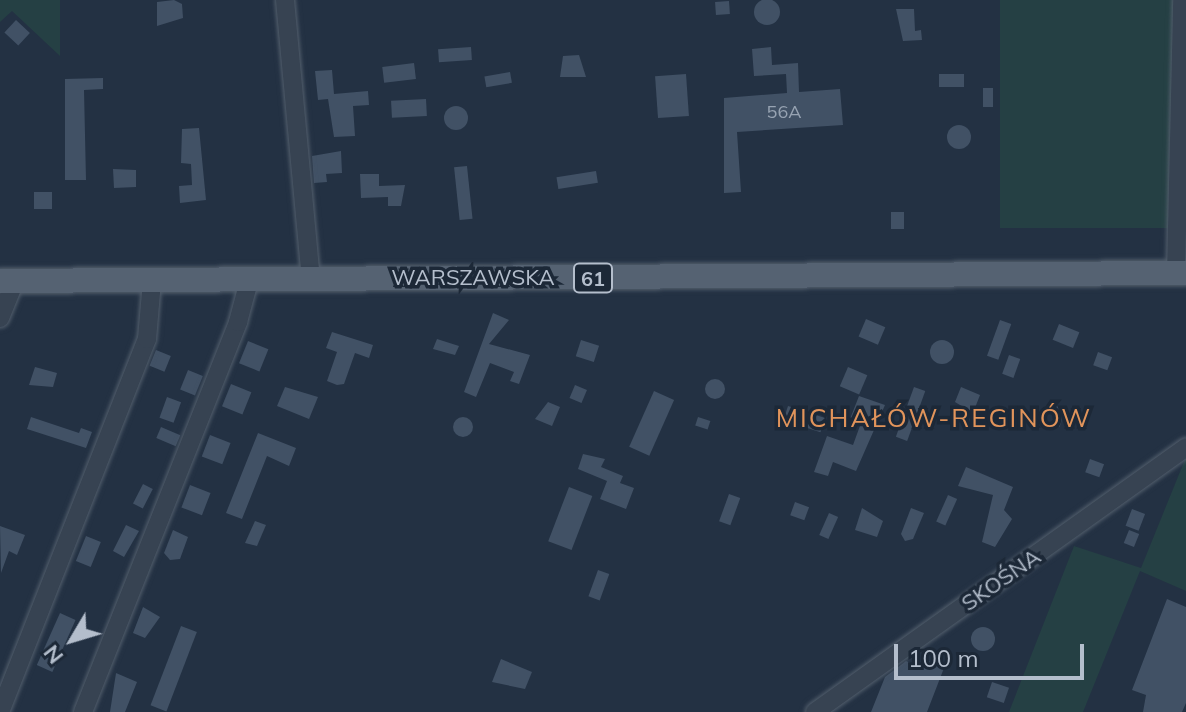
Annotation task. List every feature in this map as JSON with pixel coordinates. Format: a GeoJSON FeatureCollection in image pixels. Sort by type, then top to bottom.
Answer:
{"type":"FeatureCollection","features":[{"type":"Feature","properties":{"kind":"main road","name":"WARSZAWSKA"},"geometry":{"type":"LineString","coordinates":[[7,281],[1181,273]]}},
{"type":"Feature","properties":{"kind":"street"},"geometry":{"type":"LineString","coordinates":[[285,0],[311,279]]}},
{"type":"Feature","properties":{"kind":"street"},"geometry":{"type":"LineString","coordinates":[[1181,273],[1182,0]]}},
{"type":"Feature","properties":{"kind":"street"},"geometry":{"type":"LineString","coordinates":[[0,318],[7,281]]}},
{"type":"Feature","properties":{"kind":"street"},"geometry":{"type":"LineString","coordinates":[[0,712],[147,339],[152,281]]}},
{"type":"Feature","properties":{"kind":"street"},"geometry":{"type":"LineString","coordinates":[[83,712],[238,322],[249,281]]}},
{"type":"Feature","properties":{"kind":"street","name":"SKOŚNA"},"geometry":{"type":"LineString","coordinates":[[815,712],[1186,447]]}},
{"type":"Feature","properties":{"kind":"green space"},"geometry":{"type":"Polygon","coordinates":[[[0,0],[60,0],[60,56],[12,11],[0,22],[0,0]]]}},
{"type":"Feature","properties":{"kind":"green space"},"geometry":{"type":"Polygon","coordinates":[[[1000,0],[1176,0],[1176,228],[1000,228],[1000,0]]]}},
{"type":"Feature","properties":{"kind":"green space"},"geometry":{"type":"Polygon","coordinates":[[[1186,457],[1186,591],[1140,571],[1083,712],[1009,712],[1074,546],[1141,568],[1186,457]]]}},
{"type":"Feature","properties":{"kind":"building"},"geometry":{"type":"Polygon","coordinates":[[[767,-1],[776,3],[780,12],[776,21],[767,25],[758,21],[754,12],[758,3],[767,-1]]]}},
{"type":"Feature","properties":{"kind":"building"},"geometry":{"type":"Polygon","coordinates":[[[174,0],[182,4],[183,18],[157,26],[157,2],[174,0]]]}},
{"type":"Feature","properties":{"kind":"building"},"geometry":{"type":"Polygon","coordinates":[[[729,1],[730,14],[716,15],[715,2],[729,1]]]}},
{"type":"Feature","properties":{"kind":"building"},"geometry":{"type":"Polygon","coordinates":[[[896,9],[914,9],[915,31],[921,30],[922,40],[903,41],[896,9]]]}},
{"type":"Feature","properties":{"kind":"building"},"geometry":{"type":"Polygon","coordinates":[[[16,20],[30,33],[18,45],[4,32],[16,20]]]}},
{"type":"Feature","properties":{"kind":"building"},"geometry":{"type":"Polygon","coordinates":[[[471,47],[472,60],[439,62],[438,49],[471,47]]]}},
{"type":"Feature","properties":{"kind":"building"},"geometry":{"type":"Polygon","coordinates":[[[771,47],[772,65],[798,63],[799,92],[840,89],[843,125],[737,132],[741,192],[724,193],[724,98],[787,93],[786,74],[754,76],[752,49],[771,47]]]}},
{"type":"Feature","properties":{"kind":"building"},"geometry":{"type":"Polygon","coordinates":[[[579,55],[586,77],[560,77],[563,56],[579,55]]]}},
{"type":"Feature","properties":{"kind":"building"},"geometry":{"type":"Polygon","coordinates":[[[414,63],[416,79],[384,83],[382,67],[414,63]]]}},
{"type":"Feature","properties":{"kind":"building"},"geometry":{"type":"Polygon","coordinates":[[[332,70],[334,94],[368,91],[369,105],[353,106],[355,136],[334,137],[328,99],[318,100],[315,71],[332,70]]]}},
{"type":"Feature","properties":{"kind":"building"},"geometry":{"type":"Polygon","coordinates":[[[510,72],[512,83],[486,87],[484,77],[510,72]]]}},
{"type":"Feature","properties":{"kind":"building"},"geometry":{"type":"Polygon","coordinates":[[[686,74],[689,116],[658,118],[655,76],[686,74]]]}},
{"type":"Feature","properties":{"kind":"building"},"geometry":{"type":"Polygon","coordinates":[[[939,74],[964,74],[964,87],[939,87],[939,74]]]}},
{"type":"Feature","properties":{"kind":"building"},"geometry":{"type":"Polygon","coordinates":[[[103,78],[103,89],[84,90],[86,180],[65,180],[65,79],[103,78]]]}},
{"type":"Feature","properties":{"kind":"building"},"geometry":{"type":"Polygon","coordinates":[[[983,88],[993,88],[993,107],[983,107],[983,88]]]}},
{"type":"Feature","properties":{"kind":"building"},"geometry":{"type":"Polygon","coordinates":[[[426,99],[427,116],[392,118],[391,101],[426,99]]]}},
{"type":"Feature","properties":{"kind":"building"},"geometry":{"type":"Polygon","coordinates":[[[456,106],[465,109],[468,118],[465,127],[456,130],[447,127],[444,118],[447,109],[456,106]]]}},
{"type":"Feature","properties":{"kind":"building"},"geometry":{"type":"Polygon","coordinates":[[[959,125],[967,129],[971,137],[967,145],[959,149],[951,145],[947,137],[951,129],[959,125]]]}},
{"type":"Feature","properties":{"kind":"building"},"geometry":{"type":"Polygon","coordinates":[[[199,128],[206,200],[180,203],[179,186],[192,185],[191,164],[181,163],[182,129],[199,128]]]}},
{"type":"Feature","properties":{"kind":"building"},"geometry":{"type":"Polygon","coordinates":[[[341,151],[342,173],[326,174],[327,182],[314,183],[312,156],[341,151]]]}},
{"type":"Feature","properties":{"kind":"building"},"geometry":{"type":"Polygon","coordinates":[[[467,166],[473,219],[460,220],[454,167],[467,166]]]}},
{"type":"Feature","properties":{"kind":"building"},"geometry":{"type":"Polygon","coordinates":[[[113,169],[136,170],[136,187],[114,188],[113,169]]]}},
{"type":"Feature","properties":{"kind":"building"},"geometry":{"type":"Polygon","coordinates":[[[596,171],[598,183],[558,189],[556,177],[596,171]]]}},
{"type":"Feature","properties":{"kind":"building"},"geometry":{"type":"Polygon","coordinates":[[[360,174],[379,174],[379,186],[405,185],[401,206],[388,206],[388,197],[361,198],[360,174]]]}},
{"type":"Feature","properties":{"kind":"building"},"geometry":{"type":"Polygon","coordinates":[[[34,192],[52,192],[52,209],[34,209],[34,192]]]}},
{"type":"Feature","properties":{"kind":"building"},"geometry":{"type":"Polygon","coordinates":[[[891,212],[904,212],[904,229],[891,229],[891,212]]]}},
{"type":"Feature","properties":{"kind":"building"},"geometry":{"type":"Polygon","coordinates":[[[493,313],[509,320],[489,344],[530,355],[519,384],[510,381],[514,372],[490,363],[476,397],[464,392],[493,313]]]}},
{"type":"Feature","properties":{"kind":"building"},"geometry":{"type":"Polygon","coordinates":[[[866,319],[885,327],[878,345],[859,336],[866,319]]]}},
{"type":"Feature","properties":{"kind":"building"},"geometry":{"type":"Polygon","coordinates":[[[1000,320],[1011,324],[998,360],[987,356],[1000,320]]]}},
{"type":"Feature","properties":{"kind":"building"},"geometry":{"type":"Polygon","coordinates":[[[1059,324],[1079,332],[1073,348],[1053,340],[1059,324]]]}},
{"type":"Feature","properties":{"kind":"building"},"geometry":{"type":"Polygon","coordinates":[[[332,332],[373,345],[369,358],[355,353],[344,384],[327,381],[337,352],[326,348],[332,332]]]}},
{"type":"Feature","properties":{"kind":"building"},"geometry":{"type":"Polygon","coordinates":[[[437,339],[459,346],[455,355],[433,349],[437,339]]]}},
{"type":"Feature","properties":{"kind":"building"},"geometry":{"type":"Polygon","coordinates":[[[581,340],[599,346],[594,362],[576,356],[581,340]]]}},
{"type":"Feature","properties":{"kind":"building"},"geometry":{"type":"Polygon","coordinates":[[[942,340],[951,343],[954,352],[951,361],[942,364],[933,361],[930,352],[933,343],[942,340]]]}},
{"type":"Feature","properties":{"kind":"building"},"geometry":{"type":"Polygon","coordinates":[[[248,341],[268,349],[259,371],[239,363],[248,341]]]}},
{"type":"Feature","properties":{"kind":"building"},"geometry":{"type":"Polygon","coordinates":[[[156,350],[171,356],[164,372],[150,366],[156,350]]]}},
{"type":"Feature","properties":{"kind":"building"},"geometry":{"type":"Polygon","coordinates":[[[1098,352],[1112,357],[1107,370],[1093,365],[1098,352]]]}},
{"type":"Feature","properties":{"kind":"building"},"geometry":{"type":"Polygon","coordinates":[[[1009,355],[1020,359],[1013,378],[1002,374],[1009,355]]]}},
{"type":"Feature","properties":{"kind":"building"},"geometry":{"type":"Polygon","coordinates":[[[35,367],[57,373],[53,387],[29,385],[35,367]]]}},
{"type":"Feature","properties":{"kind":"building"},"geometry":{"type":"Polygon","coordinates":[[[848,367],[867,375],[859,395],[840,386],[848,367]]]}},
{"type":"Feature","properties":{"kind":"building"},"geometry":{"type":"Polygon","coordinates":[[[188,370],[203,376],[195,395],[180,389],[188,370]]]}},
{"type":"Feature","properties":{"kind":"building"},"geometry":{"type":"Polygon","coordinates":[[[715,379],[722,382],[725,389],[722,396],[715,399],[708,396],[705,389],[708,382],[715,379]]]}},
{"type":"Feature","properties":{"kind":"building"},"geometry":{"type":"Polygon","coordinates":[[[231,384],[251,392],[242,414],[222,406],[231,384]]]}},
{"type":"Feature","properties":{"kind":"building"},"geometry":{"type":"Polygon","coordinates":[[[575,385],[587,390],[581,403],[570,398],[575,385]]]}},
{"type":"Feature","properties":{"kind":"building"},"geometry":{"type":"Polygon","coordinates":[[[285,387],[318,397],[309,419],[277,406],[285,387]]]}},
{"type":"Feature","properties":{"kind":"building"},"geometry":{"type":"Polygon","coordinates":[[[914,387],[925,391],[907,441],[896,437],[914,387]]]}},
{"type":"Feature","properties":{"kind":"building"},"geometry":{"type":"Polygon","coordinates":[[[961,387],[980,395],[973,413],[955,402],[961,387]]]}},
{"type":"Feature","properties":{"kind":"building"},"geometry":{"type":"Polygon","coordinates":[[[654,391],[674,400],[649,456],[629,447],[654,391]]]}},
{"type":"Feature","properties":{"kind":"building"},"geometry":{"type":"Polygon","coordinates":[[[859,396],[885,405],[856,471],[833,462],[828,476],[814,472],[827,436],[853,445],[861,423],[850,419],[859,396]]]}},
{"type":"Feature","properties":{"kind":"building"},"geometry":{"type":"Polygon","coordinates":[[[167,397],[181,402],[174,423],[159,418],[167,397]]]}},
{"type":"Feature","properties":{"kind":"building"},"geometry":{"type":"Polygon","coordinates":[[[548,402],[560,407],[552,426],[535,419],[548,402]]]}},
{"type":"Feature","properties":{"kind":"building"},"geometry":{"type":"Polygon","coordinates":[[[788,406],[825,418],[820,432],[783,420],[788,406]]]}},
{"type":"Feature","properties":{"kind":"building"},"geometry":{"type":"Polygon","coordinates":[[[1057,406],[1066,409],[1060,427],[1051,424],[1057,406]]]}},
{"type":"Feature","properties":{"kind":"building"},"geometry":{"type":"Polygon","coordinates":[[[31,417],[79,433],[81,428],[92,432],[86,448],[27,429],[31,417]]]}},
{"type":"Feature","properties":{"kind":"building"},"geometry":{"type":"Polygon","coordinates":[[[463,417],[470,420],[473,427],[470,434],[463,437],[456,434],[453,427],[456,420],[463,417]]]}},
{"type":"Feature","properties":{"kind":"building"},"geometry":{"type":"Polygon","coordinates":[[[698,417],[710,421],[708,430],[695,426],[698,417]]]}},
{"type":"Feature","properties":{"kind":"building"},"geometry":{"type":"Polygon","coordinates":[[[161,427],[180,435],[176,446],[156,438],[161,427]]]}},
{"type":"Feature","properties":{"kind":"building"},"geometry":{"type":"Polygon","coordinates":[[[258,433],[296,448],[289,466],[267,456],[242,519],[226,513],[258,433]]]}},
{"type":"Feature","properties":{"kind":"building"},"geometry":{"type":"Polygon","coordinates":[[[210,435],[231,443],[222,464],[202,456],[210,435]]]}},
{"type":"Feature","properties":{"kind":"building"},"geometry":{"type":"Polygon","coordinates":[[[583,454],[605,459],[601,467],[623,476],[620,483],[634,488],[626,509],[600,499],[607,481],[578,469],[583,454]]]}},
{"type":"Feature","properties":{"kind":"building"},"geometry":{"type":"Polygon","coordinates":[[[1090,459],[1104,464],[1099,477],[1085,472],[1090,459]]]}},
{"type":"Feature","properties":{"kind":"building"},"geometry":{"type":"Polygon","coordinates":[[[966,467],[1013,487],[1004,510],[1012,519],[995,547],[982,542],[993,495],[958,486],[966,467]]]}},
{"type":"Feature","properties":{"kind":"building"},"geometry":{"type":"Polygon","coordinates":[[[143,484],[153,489],[143,509],[133,504],[143,484]]]}},
{"type":"Feature","properties":{"kind":"building"},"geometry":{"type":"Polygon","coordinates":[[[190,485],[211,493],[202,515],[181,507],[190,485]]]}},
{"type":"Feature","properties":{"kind":"building"},"geometry":{"type":"Polygon","coordinates":[[[569,487],[592,496],[572,550],[548,541],[569,487]]]}},
{"type":"Feature","properties":{"kind":"building"},"geometry":{"type":"Polygon","coordinates":[[[729,494],[740,498],[730,525],[719,521],[729,494]]]}},
{"type":"Feature","properties":{"kind":"building"},"geometry":{"type":"Polygon","coordinates":[[[948,495],[957,499],[945,526],[936,521],[948,495]]]}},
{"type":"Feature","properties":{"kind":"building"},"geometry":{"type":"Polygon","coordinates":[[[795,502],[809,507],[804,520],[790,515],[795,502]]]}},
{"type":"Feature","properties":{"kind":"building"},"geometry":{"type":"Polygon","coordinates":[[[862,508],[883,521],[877,537],[855,530],[862,508]]]}},
{"type":"Feature","properties":{"kind":"building"},"geometry":{"type":"Polygon","coordinates":[[[911,508],[924,513],[913,539],[905,541],[901,534],[911,508]]]}},
{"type":"Feature","properties":{"kind":"building"},"geometry":{"type":"Polygon","coordinates":[[[1132,509],[1145,514],[1139,531],[1126,526],[1132,509]]]}},
{"type":"Feature","properties":{"kind":"building"},"geometry":{"type":"Polygon","coordinates":[[[829,513],[838,517],[828,539],[819,535],[829,513]]]}},
{"type":"Feature","properties":{"kind":"building"},"geometry":{"type":"Polygon","coordinates":[[[255,521],[266,525],[257,546],[245,543],[255,521]]]}},
{"type":"Feature","properties":{"kind":"building"},"geometry":{"type":"Polygon","coordinates":[[[126,525],[139,531],[124,557],[113,551],[126,525]]]}},
{"type":"Feature","properties":{"kind":"building"},"geometry":{"type":"Polygon","coordinates":[[[0,526],[25,535],[17,555],[9,551],[1,573],[0,526]]]}},
{"type":"Feature","properties":{"kind":"building"},"geometry":{"type":"Polygon","coordinates":[[[173,530],[188,537],[180,559],[170,560],[164,553],[173,530]]]}},
{"type":"Feature","properties":{"kind":"building"},"geometry":{"type":"Polygon","coordinates":[[[1129,530],[1139,534],[1134,547],[1124,543],[1129,530]]]}},
{"type":"Feature","properties":{"kind":"building"},"geometry":{"type":"Polygon","coordinates":[[[86,536],[101,542],[91,567],[76,561],[86,536]]]}},
{"type":"Feature","properties":{"kind":"building"},"geometry":{"type":"Polygon","coordinates":[[[598,570],[609,574],[600,600],[588,596],[598,570]]]}},
{"type":"Feature","properties":{"kind":"building"},"geometry":{"type":"Polygon","coordinates":[[[1167,599],[1186,607],[1186,703],[1182,712],[1143,712],[1146,695],[1132,690],[1167,599]]]}},
{"type":"Feature","properties":{"kind":"building"},"geometry":{"type":"Polygon","coordinates":[[[143,607],[160,617],[145,638],[133,633],[143,607]]]}},
{"type":"Feature","properties":{"kind":"building"},"geometry":{"type":"Polygon","coordinates":[[[60,613],[76,620],[52,672],[37,665],[60,613]]]}},
{"type":"Feature","properties":{"kind":"building"},"geometry":{"type":"Polygon","coordinates":[[[181,626],[197,632],[166,711],[151,705],[181,626]]]}},
{"type":"Feature","properties":{"kind":"building"},"geometry":{"type":"Polygon","coordinates":[[[978,627],[988,627],[995,634],[995,644],[988,651],[978,651],[971,644],[971,634],[978,627]]]}},
{"type":"Feature","properties":{"kind":"building"},"geometry":{"type":"Polygon","coordinates":[[[501,659],[532,672],[525,689],[492,682],[501,659]]]}},
{"type":"Feature","properties":{"kind":"building"},"geometry":{"type":"Polygon","coordinates":[[[926,660],[944,668],[927,712],[871,712],[885,677],[906,661],[923,668],[926,660]]]}},
{"type":"Feature","properties":{"kind":"building"},"geometry":{"type":"Polygon","coordinates":[[[116,673],[137,682],[125,712],[110,712],[116,673]]]}},
{"type":"Feature","properties":{"kind":"building"},"geometry":{"type":"Polygon","coordinates":[[[992,682],[1009,688],[1004,703],[987,697],[992,682]]]}},
{"type":"Feature","properties":{"kind":"district","name":"MICHAŁÓW-REGINÓW"},"geometry":{"type":"Point","coordinates":[934,418]}}]}
